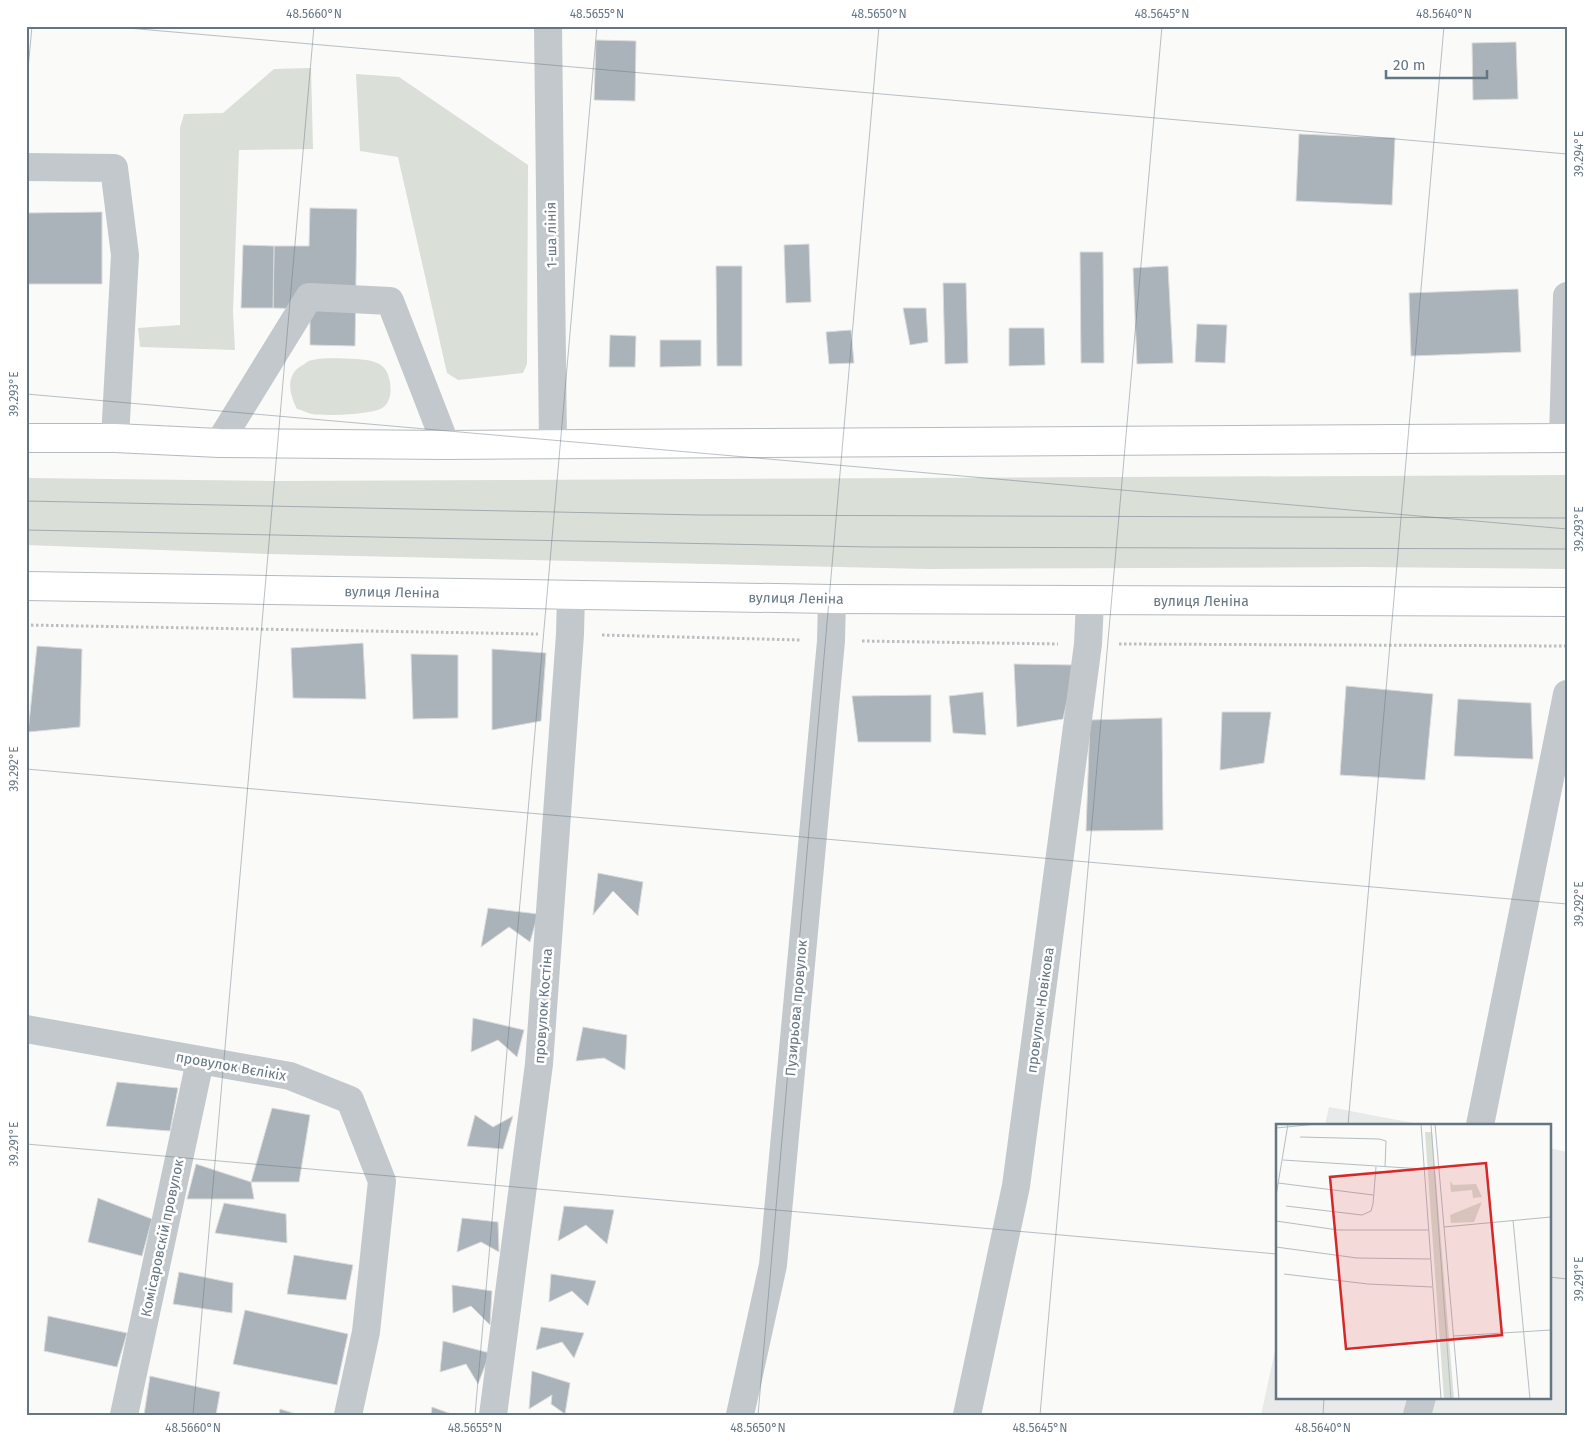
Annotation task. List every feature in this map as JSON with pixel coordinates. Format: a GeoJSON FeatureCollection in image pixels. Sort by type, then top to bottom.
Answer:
{"type":"FeatureCollection","features":[{"type":"Feature","properties":{"kind":"main road"},"geometry":{"type":"LineString","coordinates":[[26,438],[115,438],[219,443],[553,444],[1565,438]]}},
{"type":"Feature","properties":{"kind":"main road","name":"вулиця Леніна"},"geometry":{"type":"LineString","coordinates":[[26,586],[832,599],[1567,602]]}},
{"type":"Feature","properties":{"kind":"street","name":"1-ша лінія"},"geometry":{"type":"LineString","coordinates":[[548,26],[553,444]]}},
{"type":"Feature","properties":{"kind":"street"},"geometry":{"type":"LineString","coordinates":[[26,167],[114,168],[126,254],[115,438]]}},
{"type":"Feature","properties":{"kind":"street"},"geometry":{"type":"LineString","coordinates":[[1565,438],[1567,296]]}},
{"type":"Feature","properties":{"kind":"street"},"geometry":{"type":"LineString","coordinates":[[219,443],[309,297],[390,301],[446,444]]}},
{"type":"Feature","properties":{"kind":"street","name":"провулок Костіна"},"geometry":{"type":"LineString","coordinates":[[493,1415],[539,1064],[570,634],[571,595]]}},
{"type":"Feature","properties":{"kind":"street","name":"Пузирьова провулок"},"geometry":{"type":"LineString","coordinates":[[740,1415],[772,1265],[830,641],[832,599]]}},
{"type":"Feature","properties":{"kind":"street","name":"провулок Новікова"},"geometry":{"type":"LineString","coordinates":[[967,1415],[1016,1186],[1088,644],[1090,601]]}},
{"type":"Feature","properties":{"kind":"street"},"geometry":{"type":"LineString","coordinates":[[1480,1124],[1567,694]]}},
{"type":"Feature","properties":{"kind":"street","name":"провулок Вєлікіх"},"geometry":{"type":"LineString","coordinates":[[26,1029],[290,1076],[350,1100],[382,1181],[366,1332],[348,1415]]}},
{"type":"Feature","properties":{"kind":"street","name":"Комісаровскій провулок"},"geometry":{"type":"LineString","coordinates":[[124,1415],[200,1061]]}},
{"type":"Feature","properties":{"kind":"street"},"geometry":{"type":"LineString","coordinates":[[1417,1415],[1422,1398]]}},
{"type":"Feature","properties":{"kind":"path"},"geometry":{"type":"LineString","coordinates":[[26,626],[570,634],[830,641],[1567,646]]}},
{"type":"Feature","properties":{"kind":"shaded area"},"geometry":{"type":"Polygon","coordinates":[[[311,68],[313,149],[239,150],[233,312],[235,350],[140,347],[138,328],[180,325],[180,128],[184,114],[223,113],[274,69],[311,68]]]}},
{"type":"Feature","properties":{"kind":"shaded area"},"geometry":{"type":"Polygon","coordinates":[[[356,74],[399,77],[528,165],[527,364],[523,373],[458,380],[447,373],[398,157],[360,151],[356,74]]]}},
{"type":"Feature","properties":{"kind":"shaded area"},"geometry":{"type":"Polygon","coordinates":[[[329,358],[375,362],[385,369],[391,390],[389,401],[386,405],[368,412],[327,415],[312,414],[297,409],[292,397],[290,384],[293,373],[297,369],[312,360],[329,358]]]}},
{"type":"Feature","properties":{"kind":"shaded area"},"geometry":{"type":"Polygon","coordinates":[[[1567,475],[1567,569],[1363,567],[928,569],[269,554],[26,545],[26,478],[276,481],[1567,475]]]}},
{"type":"Feature","properties":{"kind":"shaded area"},"geometry":{"type":"Polygon","coordinates":[[[1329,1107],[1419,1124],[1325,1124],[1329,1107]]]}},
{"type":"Feature","properties":{"kind":"shaded area"},"geometry":{"type":"Polygon","coordinates":[[[1550,1148],[1567,1152],[1567,1415],[1261,1415],[1276,1346],[1276,1398],[1550,1398],[1550,1148]]]}},
{"type":"Feature","properties":{"kind":"building"},"geometry":{"type":"Polygon","coordinates":[[[596,40],[636,41],[635,101],[594,100],[596,40]]]}},
{"type":"Feature","properties":{"kind":"building"},"geometry":{"type":"Polygon","coordinates":[[[1516,42],[1518,99],[1473,100],[1472,43],[1516,42]]]}},
{"type":"Feature","properties":{"kind":"building"},"geometry":{"type":"Polygon","coordinates":[[[1299,134],[1395,138],[1392,205],[1296,201],[1299,134]]]}},
{"type":"Feature","properties":{"kind":"building"},"geometry":{"type":"Polygon","coordinates":[[[310,208],[357,209],[355,346],[310,345],[310,309],[273,308],[274,246],[309,246],[310,208]]]}},
{"type":"Feature","properties":{"kind":"building"},"geometry":{"type":"Polygon","coordinates":[[[102,212],[102,284],[26,284],[26,213],[102,212]]]}},
{"type":"Feature","properties":{"kind":"building"},"geometry":{"type":"Polygon","coordinates":[[[809,244],[811,302],[786,303],[784,245],[809,244]]]}},
{"type":"Feature","properties":{"kind":"building"},"geometry":{"type":"Polygon","coordinates":[[[243,245],[274,246],[273,308],[241,308],[243,245]]]}},
{"type":"Feature","properties":{"kind":"building"},"geometry":{"type":"Polygon","coordinates":[[[1080,252],[1103,252],[1104,363],[1081,363],[1080,252]]]}},
{"type":"Feature","properties":{"kind":"building"},"geometry":{"type":"Polygon","coordinates":[[[716,266],[742,266],[742,366],[717,366],[716,266]]]}},
{"type":"Feature","properties":{"kind":"building"},"geometry":{"type":"Polygon","coordinates":[[[1168,266],[1173,363],[1137,364],[1133,268],[1168,266]]]}},
{"type":"Feature","properties":{"kind":"building"},"geometry":{"type":"Polygon","coordinates":[[[943,283],[966,283],[968,363],[945,364],[943,283]]]}},
{"type":"Feature","properties":{"kind":"building"},"geometry":{"type":"Polygon","coordinates":[[[1518,289],[1521,352],[1411,356],[1409,293],[1518,289]]]}},
{"type":"Feature","properties":{"kind":"building"},"geometry":{"type":"Polygon","coordinates":[[[903,308],[926,308],[928,342],[910,345],[903,308]]]}},
{"type":"Feature","properties":{"kind":"building"},"geometry":{"type":"Polygon","coordinates":[[[1197,324],[1227,325],[1225,363],[1195,362],[1197,324]]]}},
{"type":"Feature","properties":{"kind":"building"},"geometry":{"type":"Polygon","coordinates":[[[1009,328],[1044,328],[1045,365],[1009,366],[1009,328]]]}},
{"type":"Feature","properties":{"kind":"building"},"geometry":{"type":"Polygon","coordinates":[[[851,330],[854,363],[829,364],[826,332],[851,330]]]}},
{"type":"Feature","properties":{"kind":"building"},"geometry":{"type":"Polygon","coordinates":[[[610,335],[636,336],[635,367],[609,367],[610,335]]]}},
{"type":"Feature","properties":{"kind":"building"},"geometry":{"type":"Polygon","coordinates":[[[660,340],[701,340],[701,366],[660,367],[660,340]]]}},
{"type":"Feature","properties":{"kind":"building"},"geometry":{"type":"Polygon","coordinates":[[[363,643],[366,699],[293,698],[291,648],[363,643]]]}},
{"type":"Feature","properties":{"kind":"building"},"geometry":{"type":"Polygon","coordinates":[[[37,646],[82,649],[80,727],[28,732],[37,646]]]}},
{"type":"Feature","properties":{"kind":"building"},"geometry":{"type":"Polygon","coordinates":[[[492,649],[546,653],[541,721],[492,730],[492,649]]]}},
{"type":"Feature","properties":{"kind":"building"},"geometry":{"type":"Polygon","coordinates":[[[411,654],[458,655],[458,718],[413,719],[411,654]]]}},
{"type":"Feature","properties":{"kind":"building"},"geometry":{"type":"Polygon","coordinates":[[[1014,664],[1075,665],[1063,719],[1017,727],[1014,664]]]}},
{"type":"Feature","properties":{"kind":"building"},"geometry":{"type":"Polygon","coordinates":[[[1346,686],[1433,694],[1425,780],[1340,775],[1346,686]]]}},
{"type":"Feature","properties":{"kind":"building"},"geometry":{"type":"Polygon","coordinates":[[[983,692],[986,735],[953,733],[949,696],[983,692]]]}},
{"type":"Feature","properties":{"kind":"building"},"geometry":{"type":"Polygon","coordinates":[[[931,695],[931,742],[858,742],[852,696],[931,695]]]}},
{"type":"Feature","properties":{"kind":"building"},"geometry":{"type":"Polygon","coordinates":[[[1458,699],[1531,703],[1533,759],[1454,756],[1458,699]]]}},
{"type":"Feature","properties":{"kind":"building"},"geometry":{"type":"Polygon","coordinates":[[[1222,712],[1271,712],[1264,763],[1220,770],[1222,712]]]}},
{"type":"Feature","properties":{"kind":"building"},"geometry":{"type":"Polygon","coordinates":[[[1162,718],[1163,830],[1086,831],[1090,720],[1162,718]]]}},
{"type":"Feature","properties":{"kind":"building"},"geometry":{"type":"Polygon","coordinates":[[[598,873],[643,882],[638,916],[613,891],[593,915],[598,873]]]}},
{"type":"Feature","properties":{"kind":"building"},"geometry":{"type":"Polygon","coordinates":[[[488,908],[538,914],[530,942],[509,927],[481,947],[488,908]]]}},
{"type":"Feature","properties":{"kind":"building"},"geometry":{"type":"Polygon","coordinates":[[[473,1018],[524,1030],[517,1057],[498,1040],[471,1052],[473,1018]]]}},
{"type":"Feature","properties":{"kind":"building"},"geometry":{"type":"Polygon","coordinates":[[[583,1027],[627,1035],[625,1070],[604,1058],[576,1061],[583,1027]]]}},
{"type":"Feature","properties":{"kind":"building"},"geometry":{"type":"Polygon","coordinates":[[[117,1082],[178,1088],[170,1131],[106,1126],[117,1082]]]}},
{"type":"Feature","properties":{"kind":"building"},"geometry":{"type":"Polygon","coordinates":[[[272,1108],[310,1115],[299,1182],[251,1182],[272,1108]]]}},
{"type":"Feature","properties":{"kind":"building"},"geometry":{"type":"Polygon","coordinates":[[[475,1115],[493,1127],[513,1116],[503,1149],[467,1146],[475,1115]]]}},
{"type":"Feature","properties":{"kind":"building"},"geometry":{"type":"Polygon","coordinates":[[[196,1164],[251,1182],[254,1199],[187,1199],[196,1164]]]}},
{"type":"Feature","properties":{"kind":"building"},"geometry":{"type":"Polygon","coordinates":[[[98,1198],[152,1219],[142,1256],[88,1242],[98,1198]]]}},
{"type":"Feature","properties":{"kind":"building"},"geometry":{"type":"Polygon","coordinates":[[[224,1203],[286,1214],[287,1243],[215,1233],[224,1203]]]}},
{"type":"Feature","properties":{"kind":"building"},"geometry":{"type":"Polygon","coordinates":[[[564,1206],[614,1210],[607,1244],[586,1225],[558,1241],[564,1206]]]}},
{"type":"Feature","properties":{"kind":"building"},"geometry":{"type":"Polygon","coordinates":[[[462,1218],[498,1222],[499,1252],[481,1242],[457,1252],[462,1218]]]}},
{"type":"Feature","properties":{"kind":"building"},"geometry":{"type":"Polygon","coordinates":[[[294,1255],[353,1265],[346,1300],[287,1294],[294,1255]]]}},
{"type":"Feature","properties":{"kind":"building"},"geometry":{"type":"Polygon","coordinates":[[[179,1272],[233,1283],[232,1313],[173,1304],[179,1272]]]}},
{"type":"Feature","properties":{"kind":"building"},"geometry":{"type":"Polygon","coordinates":[[[551,1274],[596,1281],[588,1306],[572,1291],[549,1302],[551,1274]]]}},
{"type":"Feature","properties":{"kind":"building"},"geometry":{"type":"Polygon","coordinates":[[[452,1285],[492,1291],[490,1325],[471,1306],[453,1313],[452,1285]]]}},
{"type":"Feature","properties":{"kind":"building"},"geometry":{"type":"Polygon","coordinates":[[[245,1310],[348,1334],[337,1385],[233,1364],[245,1310]]]}},
{"type":"Feature","properties":{"kind":"building"},"geometry":{"type":"Polygon","coordinates":[[[48,1316],[127,1333],[117,1367],[44,1351],[48,1316]]]}},
{"type":"Feature","properties":{"kind":"building"},"geometry":{"type":"Polygon","coordinates":[[[541,1327],[584,1333],[574,1358],[562,1342],[536,1350],[541,1327]]]}},
{"type":"Feature","properties":{"kind":"building"},"geometry":{"type":"Polygon","coordinates":[[[443,1341],[490,1353],[478,1384],[466,1364],[440,1372],[443,1341]]]}},
{"type":"Feature","properties":{"kind":"building"},"geometry":{"type":"Polygon","coordinates":[[[532,1371],[570,1383],[565,1414],[551,1404],[552,1395],[529,1409],[532,1371]]]}},
{"type":"Feature","properties":{"kind":"building"},"geometry":{"type":"Polygon","coordinates":[[[150,1376],[220,1392],[216,1415],[144,1415],[150,1376]]]}},
{"type":"Feature","properties":{"kind":"building"},"geometry":{"type":"Polygon","coordinates":[[[432,1407],[454,1415],[431,1415],[432,1407]]]}},
{"type":"Feature","properties":{"kind":"building"},"geometry":{"type":"Polygon","coordinates":[[[280,1409],[299,1415],[279,1415],[280,1409]]]}},
{"type":"Feature","properties":{"kind":"tram line"},"geometry":{"type":"LineString","coordinates":[[26,501],[700,515],[1567,518]]}},
{"type":"Feature","properties":{"kind":"tram line"},"geometry":{"type":"LineString","coordinates":[[26,530],[871,547],[1567,549]]}}]}
